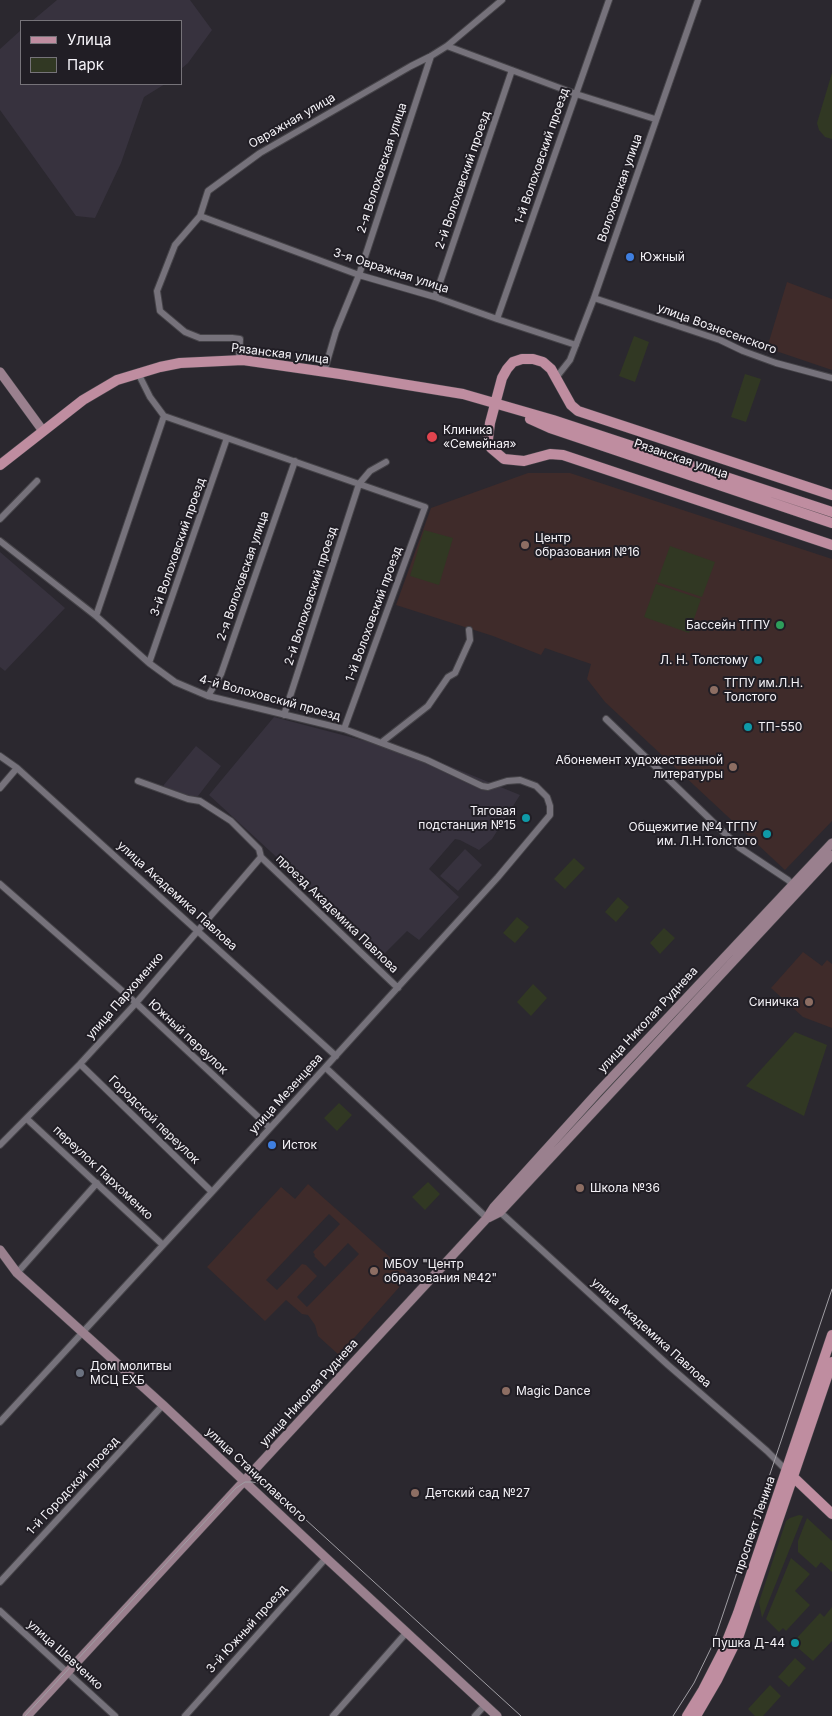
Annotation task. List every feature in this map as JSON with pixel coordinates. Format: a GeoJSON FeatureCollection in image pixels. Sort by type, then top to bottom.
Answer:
{"type":"FeatureCollection","features":[{"type":"Feature","properties":{"kind":"main road"},"geometry":{"type":"LineString","coordinates":[[601,435],[571,405],[551,369],[543,362],[533,359],[522,359],[513,362],[507,369],[502,378],[495,403],[488,439],[491,448],[504,459],[524,461],[550,454],[563,455],[832,545]]}},
{"type":"Feature","properties":{"kind":"main road","name":"Рязанская улица"},"geometry":{"type":"LineString","coordinates":[[0,465],[99,390],[117,380],[180,363],[239,360],[463,394],[601,435],[832,512]]}},
{"type":"Feature","properties":{"kind":"main road","name":"Рязанская улица"},"geometry":{"type":"LineString","coordinates":[[495,403],[550,428],[832,523]]}},
{"type":"Feature","properties":{"kind":"main road"},"geometry":{"type":"LineString","coordinates":[[578,411],[832,495]]}},
{"type":"Feature","properties":{"kind":"main road","name":"проспект Ленина"},"geometry":{"type":"LineString","coordinates":[[696,1716],[729,1658],[750,1607],[783,1507],[790,1474],[832,1335]]}},
{"type":"Feature","properties":{"kind":"main road","name":"проспект Ленина"},"geometry":{"type":"LineString","coordinates":[[687,1716],[723,1651],[832,1362]]}},
{"type":"Feature","properties":{"kind":"main road"},"geometry":{"type":"LineString","coordinates":[[790,1474],[832,1514]]}},
{"type":"Feature","properties":{"kind":"street","name":"Овражная улица"},"geometry":{"type":"LineString","coordinates":[[239,360],[240,339],[200,338],[185,332],[160,312],[157,291],[175,245],[200,216],[208,191],[260,153],[447,46],[502,0]]}},
{"type":"Feature","properties":{"kind":"street","name":"1-й Волоховский проезд"},"geometry":{"type":"LineString","coordinates":[[497,319],[609,0]]}},
{"type":"Feature","properties":{"kind":"street","name":"Волоховская улица"},"geometry":{"type":"LineString","coordinates":[[555,379],[570,360],[594,298],[698,0]]}},
{"type":"Feature","properties":{"kind":"street"},"geometry":{"type":"LineString","coordinates":[[447,46],[576,94],[655,120]]}},
{"type":"Feature","properties":{"kind":"street","name":"2-я Волоховская улица"},"geometry":{"type":"LineString","coordinates":[[324,372],[336,331],[359,274],[431,56]]}},
{"type":"Feature","properties":{"kind":"street","name":"2-й Волоховский проезд"},"geometry":{"type":"LineString","coordinates":[[436,297],[512,70]]}},
{"type":"Feature","properties":{"kind":"street","name":"3-я Овражная улица"},"geometry":{"type":"LineString","coordinates":[[200,216],[359,274],[436,297],[576,344]]}},
{"type":"Feature","properties":{"kind":"street","name":"улица Вознесенского"},"geometry":{"type":"LineString","coordinates":[[594,298],[720,340],[743,352],[832,378]]}},
{"type":"Feature","properties":{"kind":"street"},"geometry":{"type":"LineString","coordinates":[[0,372],[43,431]]}},
{"type":"Feature","properties":{"kind":"street"},"geometry":{"type":"LineString","coordinates":[[138,373],[150,397],[164,416],[359,484],[370,471],[386,462]]}},
{"type":"Feature","properties":{"kind":"street"},"geometry":{"type":"LineString","coordinates":[[96,616],[164,416]]}},
{"type":"Feature","properties":{"kind":"street","name":"3-й Волоховский проезд"},"geometry":{"type":"LineString","coordinates":[[149,663],[227,438]]}},
{"type":"Feature","properties":{"kind":"street","name":"2-я Волоховская улица"},"geometry":{"type":"LineString","coordinates":[[208,696],[221,674],[294,461]]}},
{"type":"Feature","properties":{"kind":"street"},"geometry":{"type":"LineString","coordinates":[[0,519],[37,481]]}},
{"type":"Feature","properties":{"kind":"street","name":"1-й Волоховский проезд"},"geometry":{"type":"LineString","coordinates":[[344,729],[425,507],[359,484]]}},
{"type":"Feature","properties":{"kind":"street","name":"2-й Волоховский проезд"},"geometry":{"type":"LineString","coordinates":[[284,715],[359,484]]}},
{"type":"Feature","properties":{"kind":"street","name":"4-й Волоховский проезд"},"geometry":{"type":"LineString","coordinates":[[0,540],[96,616],[149,663],[175,682],[208,696],[344,729],[427,760],[482,786],[488,787],[507,781],[520,780]]}},
{"type":"Feature","properties":{"kind":"street"},"geometry":{"type":"LineString","coordinates":[[382,742],[428,706],[448,677],[454,673],[470,640],[469,630]]}},
{"type":"Feature","properties":{"kind":"street"},"geometry":{"type":"LineString","coordinates":[[606,719],[740,848],[796,887]]}},
{"type":"Feature","properties":{"kind":"street","name":"улица Академика Павлова"},"geometry":{"type":"LineString","coordinates":[[0,756],[17,768],[336,1056]]}},
{"type":"Feature","properties":{"kind":"street"},"geometry":{"type":"LineString","coordinates":[[0,788],[17,768]]}},
{"type":"Feature","properties":{"kind":"street","name":"улица Мезенцева"},"geometry":{"type":"LineString","coordinates":[[0,1422],[326,1068],[498,877],[550,815],[547,797],[536,786],[520,780]]}},
{"type":"Feature","properties":{"kind":"street","name":"проезд Академика Павлова"},"geometry":{"type":"LineString","coordinates":[[138,781],[188,799],[200,800],[231,821],[259,849],[261,857],[398,988]]}},
{"type":"Feature","properties":{"kind":"street","name":"улица Николая Руднева"},"geometry":{"type":"LineString","coordinates":[[487,1218],[500,1212],[796,887],[832,843]]}},
{"type":"Feature","properties":{"kind":"street","name":"улица Николая Руднева"},"geometry":{"type":"LineString","coordinates":[[27,1716],[487,1218],[494,1207],[598,1092],[796,887],[832,855]]}},
{"type":"Feature","properties":{"kind":"street","name":"улица Пархоменко"},"geometry":{"type":"LineString","coordinates":[[0,1145],[80,1064],[136,1003],[261,857]]}},
{"type":"Feature","properties":{"kind":"street","name":"Южный переулок"},"geometry":{"type":"LineString","coordinates":[[0,884],[136,1003],[270,1128]]}},
{"type":"Feature","properties":{"kind":"street","name":"Городской переулок"},"geometry":{"type":"LineString","coordinates":[[80,1064],[212,1192]]}},
{"type":"Feature","properties":{"kind":"street"},"geometry":{"type":"LineString","coordinates":[[326,1068],[487,1218]]}},
{"type":"Feature","properties":{"kind":"street","name":"переулок Пархоменко"},"geometry":{"type":"LineString","coordinates":[[27,1119],[164,1244]]}},
{"type":"Feature","properties":{"kind":"street"},"geometry":{"type":"LineString","coordinates":[[17,1273],[97,1184]]}},
{"type":"Feature","properties":{"kind":"street","name":"улица Академика Павлова"},"geometry":{"type":"LineString","coordinates":[[500,1212],[668,1365],[768,1451],[790,1474]]}},
{"type":"Feature","properties":{"kind":"street","name":"улица Станиславского"},"geometry":{"type":"LineString","coordinates":[[2,1257],[17,1273],[163,1405],[497,1716]]}},
{"type":"Feature","properties":{"kind":"street","name":"1-й Городской проезд"},"geometry":{"type":"LineString","coordinates":[[0,1582],[163,1405]]}},
{"type":"Feature","properties":{"kind":"street","name":"3-й Южный проезд"},"geometry":{"type":"LineString","coordinates":[[185,1716],[326,1558]]}},
{"type":"Feature","properties":{"kind":"street","name":"улица Шевченко"},"geometry":{"type":"LineString","coordinates":[[0,1611],[115,1716]]}},
{"type":"Feature","properties":{"kind":"street"},"geometry":{"type":"LineString","coordinates":[[333,1716],[406,1633]]}},
{"type":"Feature","properties":{"kind":"street"},"geometry":{"type":"LineString","coordinates":[[475,1716],[485,1705]]}},
{"type":"Feature","properties":{"kind":"shaded area"},"geometry":{"type":"Polygon","coordinates":[[[57,0],[190,0],[212,30],[188,63],[182,68],[182,20],[33,20],[57,0]]]}},
{"type":"Feature","properties":{"kind":"shaded area"},"geometry":{"type":"Polygon","coordinates":[[[20,31],[20,85],[163,85],[144,97],[121,163],[95,218],[76,216],[0,110],[0,49],[20,31]]]}},
{"type":"Feature","properties":{"kind":"shaded area"},"geometry":{"type":"Polygon","coordinates":[[[787,282],[832,299],[832,370],[767,348],[787,282]]]}},
{"type":"Feature","properties":{"kind":"shaded area","name":"ТГПУ им.Л.Н. Толстого"},"geometry":{"type":"Polygon","coordinates":[[[528,473],[570,473],[832,559],[832,821],[785,870],[605,702],[587,679],[591,664],[545,648],[541,655],[493,636],[396,605],[431,508],[528,473]]]}},
{"type":"Feature","properties":{"kind":"shaded area"},"geometry":{"type":"Polygon","coordinates":[[[0,552],[65,608],[5,671],[0,667],[0,552]]]}},
{"type":"Feature","properties":{"kind":"shaded area"},"geometry":{"type":"Polygon","coordinates":[[[274,717],[430,758],[520,795],[492,839],[479,850],[455,839],[429,869],[459,897],[419,940],[407,931],[383,955],[209,795],[274,717]]]}},
{"type":"Feature","properties":{"kind":"shaded area"},"geometry":{"type":"Polygon","coordinates":[[[196,746],[221,766],[198,796],[190,796],[163,786],[196,746]]]}},
{"type":"Feature","properties":{"kind":"shaded area"},"geometry":{"type":"Polygon","coordinates":[[[465,849],[482,865],[458,891],[440,876],[465,849]]]}},
{"type":"Feature","properties":{"kind":"shaded area","name":"Синичка"},"geometry":{"type":"Polygon","coordinates":[[[803,952],[822,966],[827,960],[832,964],[832,1028],[803,1017],[771,988],[803,952]]]}},
{"type":"Feature","properties":{"kind":"shaded area","name":"МБОУ \"Центр образования №42\""},"geometry":{"type":"Polygon","coordinates":[[[308,1184],[410,1275],[339,1355],[318,1336],[315,1325],[308,1315],[302,1314],[286,1300],[265,1321],[207,1267],[281,1187],[295,1199],[308,1184]],[[329,1214],[266,1280],[277,1290],[302,1264],[306,1265],[317,1276],[297,1297],[307,1307],[359,1254],[348,1243],[325,1267],[314,1256],[313,1252],[340,1224],[329,1214]]]}},
{"type":"Feature","properties":{"kind":"green space"},"geometry":{"type":"Polygon","coordinates":[[[832,73],[832,139],[825,137],[819,130],[817,123],[832,73]]]}},
{"type":"Feature","properties":{"kind":"green space"},"geometry":{"type":"Polygon","coordinates":[[[634,336],[649,342],[635,382],[619,376],[634,336]]]}},
{"type":"Feature","properties":{"kind":"green space"},"geometry":{"type":"Polygon","coordinates":[[[745,374],[761,379],[746,422],[731,417],[745,374]]]}},
{"type":"Feature","properties":{"kind":"green space"},"geometry":{"type":"Polygon","coordinates":[[[424,530],[453,538],[439,585],[410,576],[424,530]]]}},
{"type":"Feature","properties":{"kind":"green space"},"geometry":{"type":"Polygon","coordinates":[[[670,546],[715,562],[702,597],[657,582],[670,546]]]}},
{"type":"Feature","properties":{"kind":"green space"},"geometry":{"type":"Polygon","coordinates":[[[656,584],[701,599],[689,633],[644,617],[656,584]]]}},
{"type":"Feature","properties":{"kind":"green space"},"geometry":{"type":"Polygon","coordinates":[[[574,858],[585,868],[565,889],[554,879],[574,858]]]}},
{"type":"Feature","properties":{"kind":"green space"},"geometry":{"type":"Polygon","coordinates":[[[618,897],[629,907],[616,922],[605,912],[618,897]]]}},
{"type":"Feature","properties":{"kind":"green space"},"geometry":{"type":"Polygon","coordinates":[[[517,917],[529,927],[515,943],[503,933],[517,917]]]}},
{"type":"Feature","properties":{"kind":"green space"},"geometry":{"type":"Polygon","coordinates":[[[664,928],[675,938],[660,954],[650,943],[664,928]]]}},
{"type":"Feature","properties":{"kind":"green space"},"geometry":{"type":"Polygon","coordinates":[[[533,984],[547,998],[531,1016],[517,1002],[533,984]]]}},
{"type":"Feature","properties":{"kind":"green space"},"geometry":{"type":"Polygon","coordinates":[[[795,1032],[827,1045],[804,1116],[746,1086],[795,1032]]]}},
{"type":"Feature","properties":{"kind":"green space"},"geometry":{"type":"Polygon","coordinates":[[[339,1103],[352,1115],[337,1131],[324,1118],[339,1103]]]}},
{"type":"Feature","properties":{"kind":"green space"},"geometry":{"type":"Polygon","coordinates":[[[428,1182],[440,1194],[425,1210],[412,1197],[428,1182]]]}},
{"type":"Feature","properties":{"kind":"green space"},"geometry":{"type":"Polygon","coordinates":[[[799,1515],[803,1516],[762,1618],[759,1602],[786,1521],[799,1515]]]}},
{"type":"Feature","properties":{"kind":"green space"},"geometry":{"type":"Polygon","coordinates":[[[807,1518],[832,1541],[832,1572],[821,1562],[816,1568],[798,1552],[798,1541],[807,1518]]]}},
{"type":"Feature","properties":{"kind":"green space"},"geometry":{"type":"Polygon","coordinates":[[[791,1558],[810,1574],[795,1591],[810,1605],[786,1631],[783,1628],[779,1632],[766,1619],[791,1558]]]}},
{"type":"Feature","properties":{"kind":"green space"},"geometry":{"type":"Polygon","coordinates":[[[832,1607],[832,1641],[813,1661],[797,1647],[800,1643],[796,1639],[820,1613],[824,1617],[832,1607]]]}},
{"type":"Feature","properties":{"kind":"green space"},"geometry":{"type":"Polygon","coordinates":[[[795,1658],[806,1668],[789,1687],[778,1677],[795,1658]]]}},
{"type":"Feature","properties":{"kind":"green space"},"geometry":{"type":"Polygon","coordinates":[[[770,1685],[781,1696],[763,1716],[755,1716],[748,1709],[770,1685]]]}},
{"type":"Feature","properties":{"kind":"tram line"},"geometry":{"type":"LineString","coordinates":[[673,1716],[694,1683],[713,1644],[832,1289]]}},
{"type":"Feature","properties":{"kind":"tram line"},"geometry":{"type":"LineString","coordinates":[[25,1716],[236,1488],[245,1482],[265,1484],[271,1488],[521,1716]]}},
{"type":"Feature","properties":{"kind":"place","name":"Южный"},"geometry":{"type":"Point","coordinates":[630,257]}},
{"type":"Feature","properties":{"kind":"place","name":"Клиника «Семейная»"},"geometry":{"type":"Point","coordinates":[432,437]}},
{"type":"Feature","properties":{"kind":"place","name":"Центр образования №16"},"geometry":{"type":"Point","coordinates":[525,545]}},
{"type":"Feature","properties":{"kind":"place","name":"Бассейн ТГПУ"},"geometry":{"type":"Point","coordinates":[780,625]}},
{"type":"Feature","properties":{"kind":"place","name":"Л. Н. Толстому"},"geometry":{"type":"Point","coordinates":[758,660]}},
{"type":"Feature","properties":{"kind":"place","name":"ТГПУ им.Л.Н. Толстого"},"geometry":{"type":"Point","coordinates":[714,690]}},
{"type":"Feature","properties":{"kind":"place","name":"ТП-550"},"geometry":{"type":"Point","coordinates":[748,727]}},
{"type":"Feature","properties":{"kind":"place","name":"Абонемент художественной литературы"},"geometry":{"type":"Point","coordinates":[733,767]}},
{"type":"Feature","properties":{"kind":"place","name":"Тяговая подстанция №15"},"geometry":{"type":"Point","coordinates":[526,818]}},
{"type":"Feature","properties":{"kind":"place","name":"Общежитие №4 ТГПУ им. Л.Н.Толстого"},"geometry":{"type":"Point","coordinates":[767,834]}},
{"type":"Feature","properties":{"kind":"place","name":"Синичка"},"geometry":{"type":"Point","coordinates":[809,1002]}},
{"type":"Feature","properties":{"kind":"place","name":"Исток"},"geometry":{"type":"Point","coordinates":[272,1145]}},
{"type":"Feature","properties":{"kind":"place","name":"Школа №36"},"geometry":{"type":"Point","coordinates":[580,1188]}},
{"type":"Feature","properties":{"kind":"place","name":"МБОУ \"Центр образования №42\""},"geometry":{"type":"Point","coordinates":[374,1271]}},
{"type":"Feature","properties":{"kind":"place","name":"Дом молитвы МСЦ ЕХБ"},"geometry":{"type":"Point","coordinates":[80,1373]}},
{"type":"Feature","properties":{"kind":"place","name":"Magic Dance"},"geometry":{"type":"Point","coordinates":[506,1391]}},
{"type":"Feature","properties":{"kind":"place","name":"Детский сад №27"},"geometry":{"type":"Point","coordinates":[415,1493]}},
{"type":"Feature","properties":{"kind":"place","name":"Пушка Д-44"},"geometry":{"type":"Point","coordinates":[795,1643]}}]}
